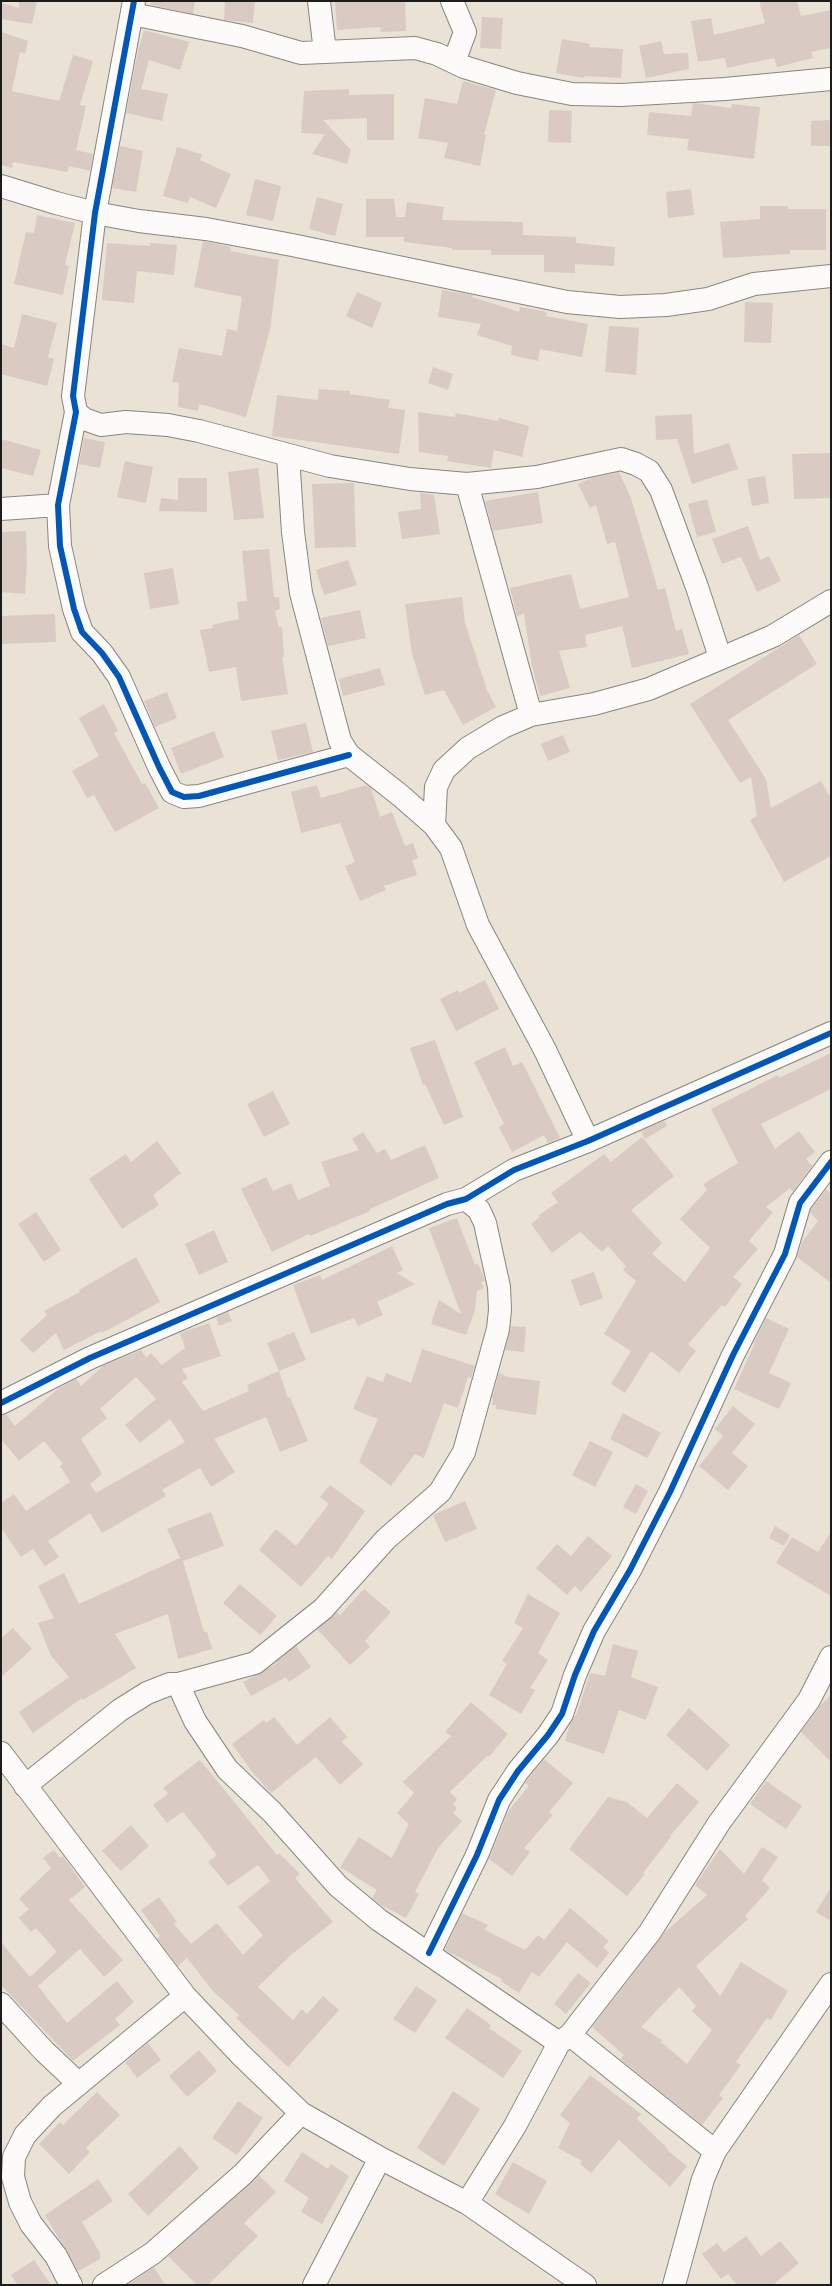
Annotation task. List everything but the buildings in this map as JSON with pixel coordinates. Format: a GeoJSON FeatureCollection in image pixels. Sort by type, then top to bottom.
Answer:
{"type":"FeatureCollection","features":[{"type":"Feature","properties":{"kind":"street"},"geometry":{"type":"LineString","coordinates":[[319,1],[324,52]]}},
{"type":"Feature","properties":{"kind":"street"},"geometry":{"type":"LineString","coordinates":[[452,1],[465,32],[454,62]]}},
{"type":"Feature","properties":{"kind":"street"},"geometry":{"type":"LineString","coordinates":[[349,755],[199,796],[184,797],[172,792],[159,767],[119,677],[102,653],[82,632],[74,609],[60,546],[58,505],[76,412],[73,396],[95,213],[133,8],[301,53],[415,48],[437,54],[454,62],[517,83],[572,94],[621,95],[717,90],[831,79]]}},
{"type":"Feature","properties":{"kind":"street"},"geometry":{"type":"LineString","coordinates":[[1,186],[95,213],[139,221],[206,229],[292,245],[567,302],[620,307],[666,305],[708,298],[754,284],[831,276]]}},
{"type":"Feature","properties":{"kind":"street"},"geometry":{"type":"LineString","coordinates":[[76,412],[84,419],[101,425],[126,422],[168,425],[199,431],[288,456],[338,468],[410,479],[467,484],[537,477],[620,459],[636,464],[649,471],[661,490],[697,587],[720,657]]}},
{"type":"Feature","properties":{"kind":"street"},"geometry":{"type":"LineString","coordinates":[[288,456],[293,532],[301,593],[340,741],[349,755],[401,796],[434,825],[451,848],[478,925],[545,1050],[588,1141]]}},
{"type":"Feature","properties":{"kind":"street"},"geometry":{"type":"LineString","coordinates":[[467,484],[531,715]]}},
{"type":"Feature","properties":{"kind":"street"},"geometry":{"type":"LineString","coordinates":[[1,509],[58,505]]}},
{"type":"Feature","properties":{"kind":"street"},"geometry":{"type":"LineString","coordinates":[[434,825],[436,787],[444,770],[468,748],[503,727],[531,715],[594,704],[649,689],[720,657],[773,636],[831,601]]}},
{"type":"Feature","properties":{"kind":"street"},"geometry":{"type":"LineString","coordinates":[[472,1205],[492,1182],[514,1170],[588,1141],[831,1033]]}},
{"type":"Feature","properties":{"kind":"street"},"geometry":{"type":"LineString","coordinates":[[429,1953],[477,1855],[499,1800],[518,1771],[548,1735],[562,1714],[575,1675],[594,1631],[630,1570],[670,1492],[733,1355],[785,1254],[800,1203],[831,1162]]}},
{"type":"Feature","properties":{"kind":"street"},"geometry":{"type":"LineString","coordinates":[[1,1403],[90,1358],[447,1204],[472,1205]]}},
{"type":"Feature","properties":{"kind":"street"},"geometry":{"type":"LineString","coordinates":[[25,1786],[120,1710],[147,1693],[170,1684],[178,1684],[254,1663],[323,1608],[386,1539],[440,1492],[464,1452],[499,1316],[499,1287],[485,1223],[472,1205]]}},
{"type":"Feature","properties":{"kind":"street"},"geometry":{"type":"LineString","coordinates":[[467,2203],[515,2126],[564,2039],[650,1932],[719,1823],[809,1700],[831,1657]]}},
{"type":"Feature","properties":{"kind":"street"},"geometry":{"type":"LineString","coordinates":[[178,1684],[195,1721],[227,1769],[272,1812],[338,1886],[379,1920],[564,2039],[715,2151]]}},
{"type":"Feature","properties":{"kind":"street"},"geometry":{"type":"LineString","coordinates":[[1,1753],[185,1996],[240,2054],[301,2113],[380,2158],[467,2203],[585,2285]]}},
{"type":"Feature","properties":{"kind":"street"},"geometry":{"type":"LineString","coordinates":[[674,2285],[702,2179],[715,2151],[831,1984]]}},
{"type":"Feature","properties":{"kind":"street"},"geometry":{"type":"LineString","coordinates":[[71,2285],[56,2256],[31,2224],[20,2202],[13,2177],[14,2157],[25,2135],[52,2106],[185,1996]]}},
{"type":"Feature","properties":{"kind":"street"},"geometry":{"type":"LineString","coordinates":[[4,2015],[79,2084]]}},
{"type":"Feature","properties":{"kind":"street"},"geometry":{"type":"LineString","coordinates":[[104,2285],[153,2253],[237,2180],[301,2113]]}},
{"type":"Feature","properties":{"kind":"street"},"geometry":{"type":"LineString","coordinates":[[314,2285],[380,2158]]}},
{"type":"Feature","properties":{"kind":"cycle path"},"geometry":{"type":"LineString","coordinates":[[134,1],[95,213],[73,396],[76,412],[58,505],[60,546],[74,609],[82,632],[102,653],[119,677],[159,767],[172,792],[184,797],[199,796],[349,755]]}},
{"type":"Feature","properties":{"kind":"cycle path"},"geometry":{"type":"LineString","coordinates":[[1,1403],[90,1358],[447,1204],[466,1199],[514,1170],[588,1141],[831,1033]]}},
{"type":"Feature","properties":{"kind":"cycle path"},"geometry":{"type":"LineString","coordinates":[[429,1953],[477,1855],[499,1800],[518,1771],[548,1735],[562,1714],[575,1675],[594,1631],[630,1570],[670,1492],[733,1355],[785,1254],[800,1203],[831,1162]]}}]}
